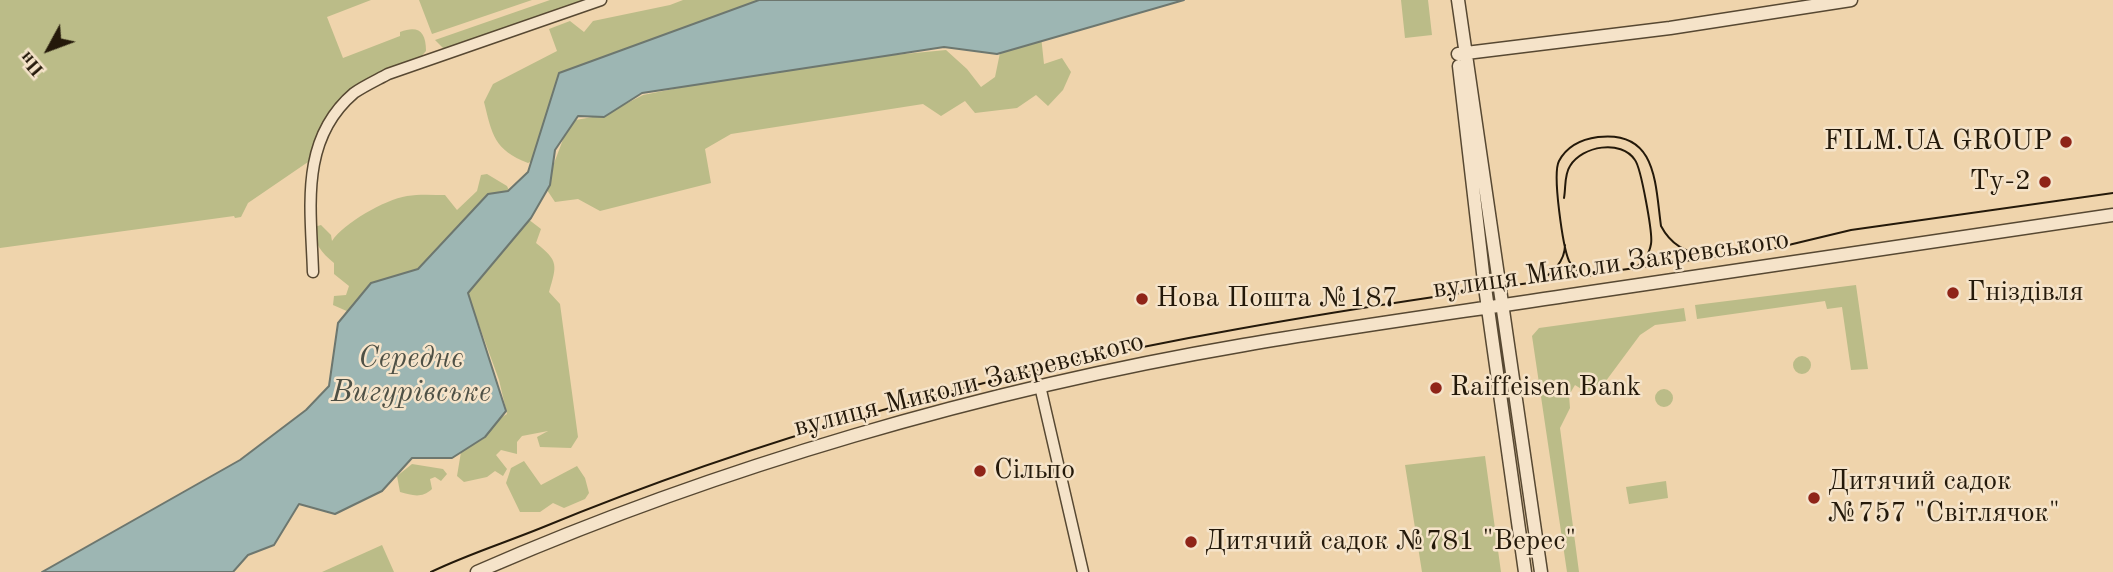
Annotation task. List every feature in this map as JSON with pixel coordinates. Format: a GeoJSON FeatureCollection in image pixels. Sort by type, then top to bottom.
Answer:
{"type":"FeatureCollection","features":[{"type":"Feature","properties":{"kind":"street"},"geometry":{"type":"LineString","coordinates":[[313,272],[312,168],[319,141],[333,117],[355,93],[388,74],[601,0]]}},
{"type":"Feature","properties":{"kind":"street"},"geometry":{"type":"LineString","coordinates":[[1450,0],[1503,306],[1541,572]]}},
{"type":"Feature","properties":{"kind":"street"},"geometry":{"type":"LineString","coordinates":[[1458,0],[1461,54],[1488,307],[1525,572]]}},
{"type":"Feature","properties":{"kind":"street"},"geometry":{"type":"LineString","coordinates":[[1461,54],[1670,28],[1851,0]]}},
{"type":"Feature","properties":{"kind":"street","name":"вулиця Миколи Закревського"},"geometry":{"type":"LineString","coordinates":[[477,572],[606,519],[727,477],[892,424],[1040,386],[1242,345],[2113,215]]}},
{"type":"Feature","properties":{"kind":"street"},"geometry":{"type":"LineString","coordinates":[[1040,386],[1083,572]]}},
{"type":"Feature","properties":{"kind":"green space"},"geometry":{"type":"Polygon","coordinates":[[[0,0],[371,0],[327,17],[343,58],[412,29],[423,34],[426,51],[419,59],[363,82],[308,162],[248,203],[241,217],[0,248],[0,0]]]}},
{"type":"Feature","properties":{"kind":"green space"},"geometry":{"type":"Polygon","coordinates":[[[419,0],[532,0],[432,34],[419,0]]]}},
{"type":"Feature","properties":{"kind":"green space"},"geometry":{"type":"Polygon","coordinates":[[[550,0],[591,0],[449,48],[443,48],[435,40],[550,0]]]}},
{"type":"Feature","properties":{"kind":"green space"},"geometry":{"type":"Polygon","coordinates":[[[683,0],[788,0],[622,60],[533,161],[528,163],[517,158],[496,140],[484,102],[493,84],[557,51],[549,29],[570,21],[584,32],[593,21],[683,0]]]}},
{"type":"Feature","properties":{"kind":"green space"},"geometry":{"type":"Polygon","coordinates":[[[1401,0],[1428,0],[1432,35],[1405,38],[1401,0]]]}},
{"type":"Feature","properties":{"kind":"green space"},"geometry":{"type":"Polygon","coordinates":[[[1041,36],[1044,64],[1062,58],[1071,72],[1063,90],[1048,106],[1036,95],[1017,108],[975,113],[965,101],[941,116],[923,104],[731,134],[705,149],[711,183],[600,211],[578,199],[555,202],[545,187],[570,121],[604,115],[643,95],[800,64],[946,50],[967,69],[981,87],[995,77],[1001,48],[1041,36]]]}},
{"type":"Feature","properties":{"kind":"green space"},"geometry":{"type":"Polygon","coordinates":[[[487,174],[507,186],[511,195],[448,260],[368,291],[358,298],[368,304],[358,316],[333,305],[334,296],[346,295],[349,286],[334,274],[334,263],[319,247],[314,227],[321,225],[331,235],[332,241],[365,213],[387,202],[412,195],[445,195],[457,210],[477,191],[481,175],[487,174]]]}},
{"type":"Feature","properties":{"kind":"green space"},"geometry":{"type":"Polygon","coordinates":[[[528,219],[541,229],[536,243],[549,254],[554,264],[549,292],[560,304],[578,437],[571,448],[540,447],[537,437],[548,431],[522,436],[517,442],[517,454],[501,450],[496,455],[507,469],[503,476],[495,471],[487,477],[464,482],[457,476],[461,452],[483,439],[485,427],[507,414],[499,380],[467,292],[528,219]]]}},
{"type":"Feature","properties":{"kind":"green space"},"geometry":{"type":"Polygon","coordinates":[[[1856,285],[1868,369],[1851,370],[1842,307],[1827,309],[1825,301],[1697,319],[1695,305],[1856,285]]]}},
{"type":"Feature","properties":{"kind":"green space"},"geometry":{"type":"Polygon","coordinates":[[[1684,308],[1686,321],[1655,325],[1640,335],[1594,397],[1575,385],[1569,395],[1570,408],[1560,428],[1579,572],[1567,572],[1532,336],[1539,328],[1684,308]]]}},
{"type":"Feature","properties":{"kind":"green space"},"geometry":{"type":"Polygon","coordinates":[[[1798,356],[1806,356],[1811,365],[1809,372],[1798,374],[1793,369],[1793,361],[1798,356]]]}},
{"type":"Feature","properties":{"kind":"green space"},"geometry":{"type":"Polygon","coordinates":[[[1660,389],[1668,389],[1673,398],[1671,405],[1660,407],[1655,402],[1655,394],[1660,389]]]}},
{"type":"Feature","properties":{"kind":"green space"},"geometry":{"type":"Polygon","coordinates":[[[1485,456],[1501,572],[1422,572],[1405,465],[1485,456]]]}},
{"type":"Feature","properties":{"kind":"green space"},"geometry":{"type":"Polygon","coordinates":[[[524,461],[541,485],[577,466],[585,478],[589,493],[585,499],[564,508],[553,503],[540,512],[520,512],[506,483],[511,468],[524,461]]]}},
{"type":"Feature","properties":{"kind":"green space"},"geometry":{"type":"Polygon","coordinates":[[[412,464],[443,469],[447,474],[441,481],[435,477],[430,479],[432,489],[424,494],[400,492],[397,476],[412,464]]]}},
{"type":"Feature","properties":{"kind":"green space"},"geometry":{"type":"Polygon","coordinates":[[[1666,481],[1668,498],[1629,504],[1626,487],[1666,481]]]}},
{"type":"Feature","properties":{"kind":"green space"},"geometry":{"type":"Polygon","coordinates":[[[382,545],[394,572],[322,572],[382,545]]]}},
{"type":"Feature","properties":{"kind":"water","name":"Середнє Вигурівське"},"geometry":{"type":"Polygon","coordinates":[[[759,0],[1184,0],[997,54],[944,47],[642,93],[604,117],[578,116],[555,150],[550,185],[531,218],[468,293],[506,411],[485,437],[452,458],[412,458],[382,491],[335,514],[299,504],[274,545],[248,555],[233,572],[42,572],[240,460],[306,410],[329,386],[338,323],[371,283],[418,269],[488,194],[508,191],[528,172],[559,73],[759,0]]]}},
{"type":"Feature","properties":{"kind":"tram line"},"geometry":{"type":"LineString","coordinates":[[1590,276],[1580,273],[1569,261],[1561,227],[1557,168],[1562,156],[1571,147],[1598,137],[1617,137],[1632,142],[1642,151],[1654,177],[1661,226],[1679,246],[1704,257]]}},
{"type":"Feature","properties":{"kind":"tram line"},"geometry":{"type":"LineString","coordinates":[[1564,198],[1568,170],[1583,154],[1611,147],[1629,153],[1635,160],[1643,187],[1651,238],[1647,256],[1633,270]]}},
{"type":"Feature","properties":{"kind":"tram line"},"geometry":{"type":"LineString","coordinates":[[431,572],[711,464],[884,410],[1060,365],[1305,317],[1776,248],[1851,230],[2113,193]]}},
{"type":"Feature","properties":{"kind":"tram line"},"geometry":{"type":"LineString","coordinates":[[1538,283],[1560,262],[1565,245]]}},
{"type":"Feature","properties":{"kind":"place","name":"FILM.UA GROUP"},"geometry":{"type":"Point","coordinates":[2066,142]}},
{"type":"Feature","properties":{"kind":"place","name":"Ту-2"},"geometry":{"type":"Point","coordinates":[2045,182]}},
{"type":"Feature","properties":{"kind":"place","name":"Гніздівля"},"geometry":{"type":"Point","coordinates":[1953,293]}},
{"type":"Feature","properties":{"kind":"place","name":"Нова Пошта №187"},"geometry":{"type":"Point","coordinates":[1142,299]}},
{"type":"Feature","properties":{"kind":"place","name":"Raiffeisen Bank"},"geometry":{"type":"Point","coordinates":[1436,388]}},
{"type":"Feature","properties":{"kind":"place","name":"Сільпо"},"geometry":{"type":"Point","coordinates":[980,471]}},
{"type":"Feature","properties":{"kind":"place","name":"Дитячий садок №757 \"Світлячок\""},"geometry":{"type":"Point","coordinates":[1814,498]}},
{"type":"Feature","properties":{"kind":"place","name":"Дитячий садок №781 \"Верес\""},"geometry":{"type":"Point","coordinates":[1191,542]}}]}
